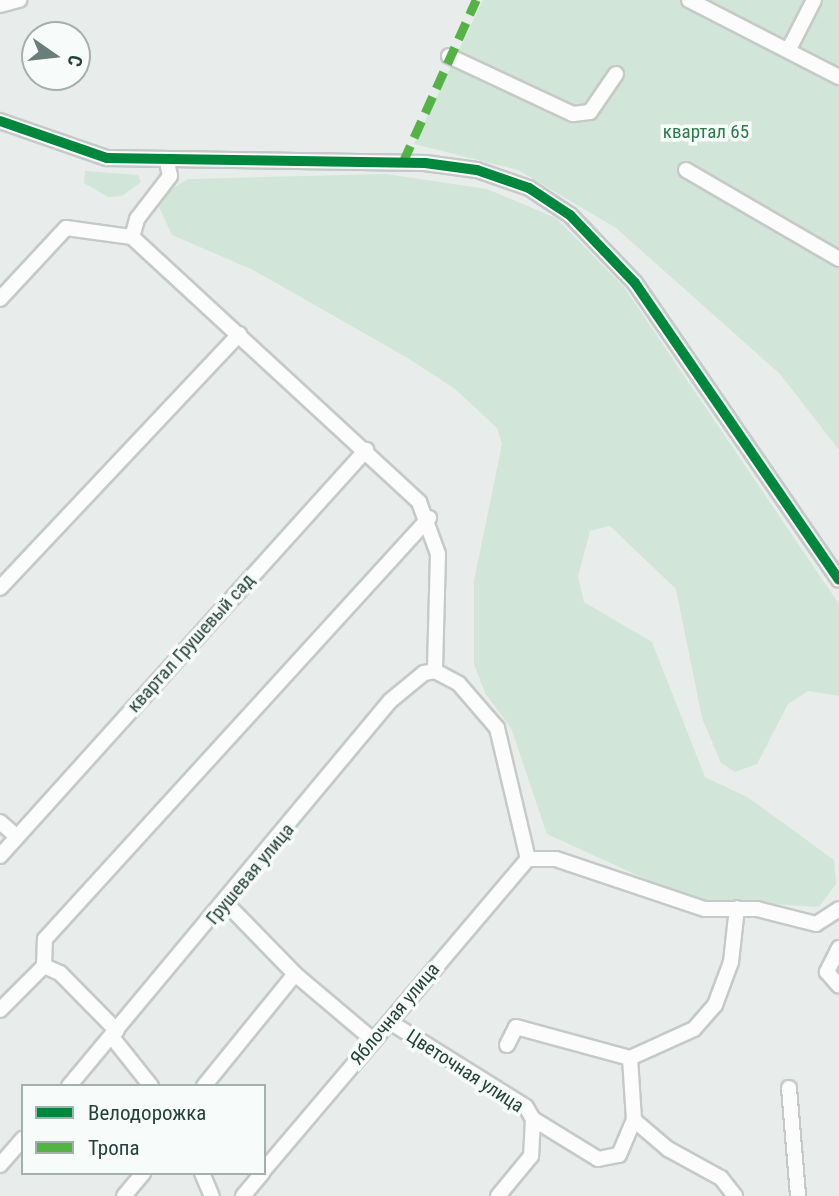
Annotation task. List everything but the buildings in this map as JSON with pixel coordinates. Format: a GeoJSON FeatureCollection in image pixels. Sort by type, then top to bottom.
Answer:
{"type":"FeatureCollection","features":[{"type":"Feature","properties":{"kind":"street"},"geometry":{"type":"LineString","coordinates":[[0,5],[19,0]]}},
{"type":"Feature","properties":{"kind":"street"},"geometry":{"type":"LineString","coordinates":[[689,0],[839,77]]}},
{"type":"Feature","properties":{"kind":"street"},"geometry":{"type":"LineString","coordinates":[[789,49],[814,0]]}},
{"type":"Feature","properties":{"kind":"street"},"geometry":{"type":"LineString","coordinates":[[449,56],[573,114],[590,112],[616,74]]}},
{"type":"Feature","properties":{"kind":"street"},"geometry":{"type":"LineString","coordinates":[[0,121],[78,152],[167,162],[425,163],[477,170],[541,194],[586,229],[649,301],[839,580]]}},
{"type":"Feature","properties":{"kind":"street"},"geometry":{"type":"LineString","coordinates":[[132,237],[137,219],[170,176],[167,162]]}},
{"type":"Feature","properties":{"kind":"street"},"geometry":{"type":"LineString","coordinates":[[686,170],[839,259]]}},
{"type":"Feature","properties":{"kind":"street"},"geometry":{"type":"LineString","coordinates":[[0,299],[66,228],[132,237],[366,450],[429,518],[439,580],[435,671],[459,684],[497,728],[528,859],[566,862],[687,905],[737,908],[816,924],[839,909]]}},
{"type":"Feature","properties":{"kind":"street"},"geometry":{"type":"LineString","coordinates":[[0,589],[239,334]]}},
{"type":"Feature","properties":{"kind":"street","name":"квартал Грушевый сад"},"geometry":{"type":"LineString","coordinates":[[0,856],[366,450]]}},
{"type":"Feature","properties":{"kind":"street"},"geometry":{"type":"LineString","coordinates":[[0,1010],[44,966],[45,940],[429,518]]}},
{"type":"Feature","properties":{"kind":"street","name":"Грушевая улица"},"geometry":{"type":"LineString","coordinates":[[71,1084],[226,903],[390,701],[435,671]]}},
{"type":"Feature","properties":{"kind":"street"},"geometry":{"type":"LineString","coordinates":[[0,822],[16,836]]}},
{"type":"Feature","properties":{"kind":"street","name":"Яблочная улица"},"geometry":{"type":"LineString","coordinates":[[266,1168],[528,859]]}},
{"type":"Feature","properties":{"kind":"street"},"geometry":{"type":"LineString","coordinates":[[226,903],[295,974],[373,1040]]}},
{"type":"Feature","properties":{"kind":"street"},"geometry":{"type":"LineString","coordinates":[[507,1045],[516,1027],[629,1058],[694,1029],[715,1005],[730,962],[737,908]]}},
{"type":"Feature","properties":{"kind":"street"},"geometry":{"type":"LineString","coordinates":[[834,982],[839,948]]}},
{"type":"Feature","properties":{"kind":"street"},"geometry":{"type":"LineString","coordinates":[[44,966],[60,973],[115,1034],[150,1084]]}},
{"type":"Feature","properties":{"kind":"street"},"geometry":{"type":"LineString","coordinates":[[206,1084],[295,974]]}},
{"type":"Feature","properties":{"kind":"street","name":"Цветочная улица"},"geometry":{"type":"LineString","coordinates":[[390,1022],[526,1107],[533,1119],[531,1156],[498,1196]]}},
{"type":"Feature","properties":{"kind":"street"},"geometry":{"type":"LineString","coordinates":[[533,1119],[605,1160],[619,1154],[634,1120],[629,1058]]}},
{"type":"Feature","properties":{"kind":"street"},"geometry":{"type":"LineString","coordinates":[[789,1088],[798,1196]]}},
{"type":"Feature","properties":{"kind":"street"},"geometry":{"type":"LineString","coordinates":[[634,1120],[668,1149],[721,1178],[735,1196]]}},
{"type":"Feature","properties":{"kind":"street"},"geometry":{"type":"LineString","coordinates":[[0,1165],[21,1141]]}},
{"type":"Feature","properties":{"kind":"street"},"geometry":{"type":"LineString","coordinates":[[124,1196],[141,1175]]}},
{"type":"Feature","properties":{"kind":"street"},"geometry":{"type":"LineString","coordinates":[[203,1175],[212,1196]]}},
{"type":"Feature","properties":{"kind":"street","name":"Яблочная улица"},"geometry":{"type":"LineString","coordinates":[[243,1196],[260,1175]]}},
{"type":"Feature","properties":{"kind":"green space","name":"квартал 65"},"geometry":{"type":"Polygon","coordinates":[[[483,0],[839,0],[839,450],[780,374],[616,228],[518,170],[414,144],[483,0]]]}},
{"type":"Feature","properties":{"kind":"green space"},"geometry":{"type":"Polygon","coordinates":[[[85,171],[138,175],[141,182],[122,196],[108,197],[84,183],[85,171]]]}},
{"type":"Feature","properties":{"kind":"green space"},"geometry":{"type":"Polygon","coordinates":[[[386,174],[487,189],[556,218],[624,287],[839,604],[839,696],[808,691],[788,704],[757,764],[735,772],[721,763],[702,718],[676,589],[610,526],[590,531],[578,577],[584,602],[652,642],[705,777],[749,798],[834,860],[836,884],[819,907],[689,899],[547,834],[511,728],[485,693],[474,664],[474,581],[502,444],[497,428],[455,389],[406,357],[253,270],[172,235],[159,207],[168,191],[188,179],[386,174]]]}},
{"type":"Feature","properties":{"kind":"marked path"},"geometry":{"type":"LineString","coordinates":[[403,162],[476,0]]}},
{"type":"Feature","properties":{"kind":"cycle path"},"geometry":{"type":"LineString","coordinates":[[0,121],[107,158],[425,163],[477,170],[529,188],[570,215],[635,283],[839,580]]}}]}
